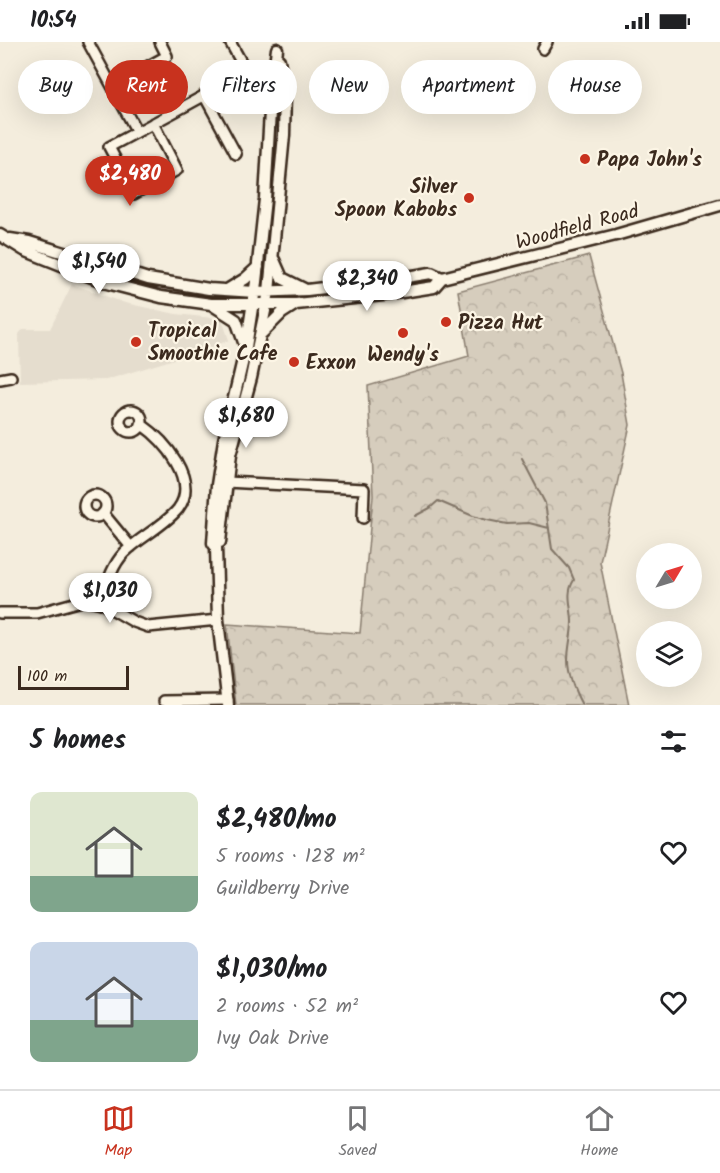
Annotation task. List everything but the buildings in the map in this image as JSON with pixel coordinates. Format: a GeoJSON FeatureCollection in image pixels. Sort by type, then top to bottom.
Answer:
{"type":"FeatureCollection","features":[{"type":"Feature","properties":{"kind":"main road"},"geometry":{"type":"LineString","coordinates":[[216,547],[219,545],[234,436],[262,333],[269,292],[284,125],[285,93],[277,45]]}},
{"type":"Feature","properties":{"kind":"main road"},"geometry":{"type":"LineString","coordinates":[[228,702],[218,620],[216,547],[213,543],[219,469],[246,347],[255,292],[277,45]]}},
{"type":"Feature","properties":{"kind":"main road","name":"Woodfield Road"},"geometry":{"type":"LineString","coordinates":[[3,236],[32,254],[125,288],[161,297],[211,304],[296,304],[434,287],[442,278],[604,238],[720,205]]}},
{"type":"Feature","properties":{"kind":"main road","name":"Woodfield Road"},"geometry":{"type":"LineString","coordinates":[[3,236],[148,279],[226,290],[269,292],[307,290],[431,273],[442,278]]}},
{"type":"Feature","properties":{"kind":"main road"},"geometry":{"type":"LineString","coordinates":[[273,256],[282,278],[307,290]]}},
{"type":"Feature","properties":{"kind":"main road"},"geometry":{"type":"LineString","coordinates":[[226,290],[245,279],[258,267]]}},
{"type":"Feature","properties":{"kind":"main road"},"geometry":{"type":"LineString","coordinates":[[211,304],[236,320],[246,347]]}},
{"type":"Feature","properties":{"kind":"main road"},"geometry":{"type":"LineString","coordinates":[[262,333],[282,313],[296,304]]}},
{"type":"Feature","properties":{"kind":"street"},"geometry":{"type":"LineString","coordinates":[[160,42],[167,56],[160,60]]}},
{"type":"Feature","properties":{"kind":"street"},"geometry":{"type":"LineString","coordinates":[[230,42],[240,60]]}},
{"type":"Feature","properties":{"kind":"street"},"geometry":{"type":"LineString","coordinates":[[92,43],[105,71]]}},
{"type":"Feature","properties":{"kind":"street"},"geometry":{"type":"LineString","coordinates":[[153,123],[177,170],[134,194],[109,147],[200,97]]}},
{"type":"Feature","properties":{"kind":"street"},"geometry":{"type":"LineString","coordinates":[[127,114],[137,132]]}},
{"type":"Feature","properties":{"kind":"street"},"geometry":{"type":"LineString","coordinates":[[214,114],[236,154]]}},
{"type":"Feature","properties":{"kind":"street"},"geometry":{"type":"LineString","coordinates":[[0,379],[11,377]]}},
{"type":"Feature","properties":{"kind":"street"},"geometry":{"type":"LineString","coordinates":[[100,603],[113,568],[131,547],[176,511],[184,495],[179,465],[159,439],[141,424]]}},
{"type":"Feature","properties":{"kind":"street"},"geometry":{"type":"LineString","coordinates":[[226,482],[364,489],[363,518]]}},
{"type":"Feature","properties":{"kind":"street"},"geometry":{"type":"LineString","coordinates":[[103,513],[131,547]]}},
{"type":"Feature","properties":{"kind":"street"},"geometry":{"type":"LineString","coordinates":[[0,613],[38,613],[81,600],[100,603],[148,627],[218,620]]}},
{"type":"Feature","properties":{"kind":"street"},"geometry":{"type":"LineString","coordinates":[[164,701],[228,702]]}},
{"type":"Feature","properties":{"kind":"shaded area"},"geometry":{"type":"Polygon","coordinates":[[[72,284],[125,303],[176,314],[222,319],[229,340],[106,380],[20,382],[19,334],[23,329],[50,329],[72,284]]]}},
{"type":"Feature","properties":{"kind":"green space"},"geometry":{"type":"Polygon","coordinates":[[[589,256],[621,373],[630,425],[600,562],[629,705],[236,705],[227,624],[360,633],[373,496],[368,386],[469,356],[458,291],[589,256]]]}},
{"type":"Feature","properties":{"kind":"waterway"},"geometry":{"type":"LineString","coordinates":[[522,459],[545,503],[552,549],[569,568],[574,580],[569,595],[572,622],[568,665],[572,683],[582,705]]}},
{"type":"Feature","properties":{"kind":"waterway"},"geometry":{"type":"LineString","coordinates":[[415,516],[438,501],[487,520],[507,524],[529,523],[549,528]]}},
{"type":"Feature","properties":{"kind":"place","name":"Papa John's"},"geometry":{"type":"Point","coordinates":[585,159]}},
{"type":"Feature","properties":{"kind":"place","name":"Silver Spoon Kabobs"},"geometry":{"type":"Point","coordinates":[469,198]}},
{"type":"Feature","properties":{"kind":"place","name":"Pizza Hut"},"geometry":{"type":"Point","coordinates":[446,322]}},
{"type":"Feature","properties":{"kind":"place","name":"Wendy's"},"geometry":{"type":"Point","coordinates":[403,333]}},
{"type":"Feature","properties":{"kind":"place","name":"Tropical Smoothie Cafe"},"geometry":{"type":"Point","coordinates":[136,342]}},
{"type":"Feature","properties":{"kind":"place","name":"Exxon"},"geometry":{"type":"Point","coordinates":[294,362]}}]}
